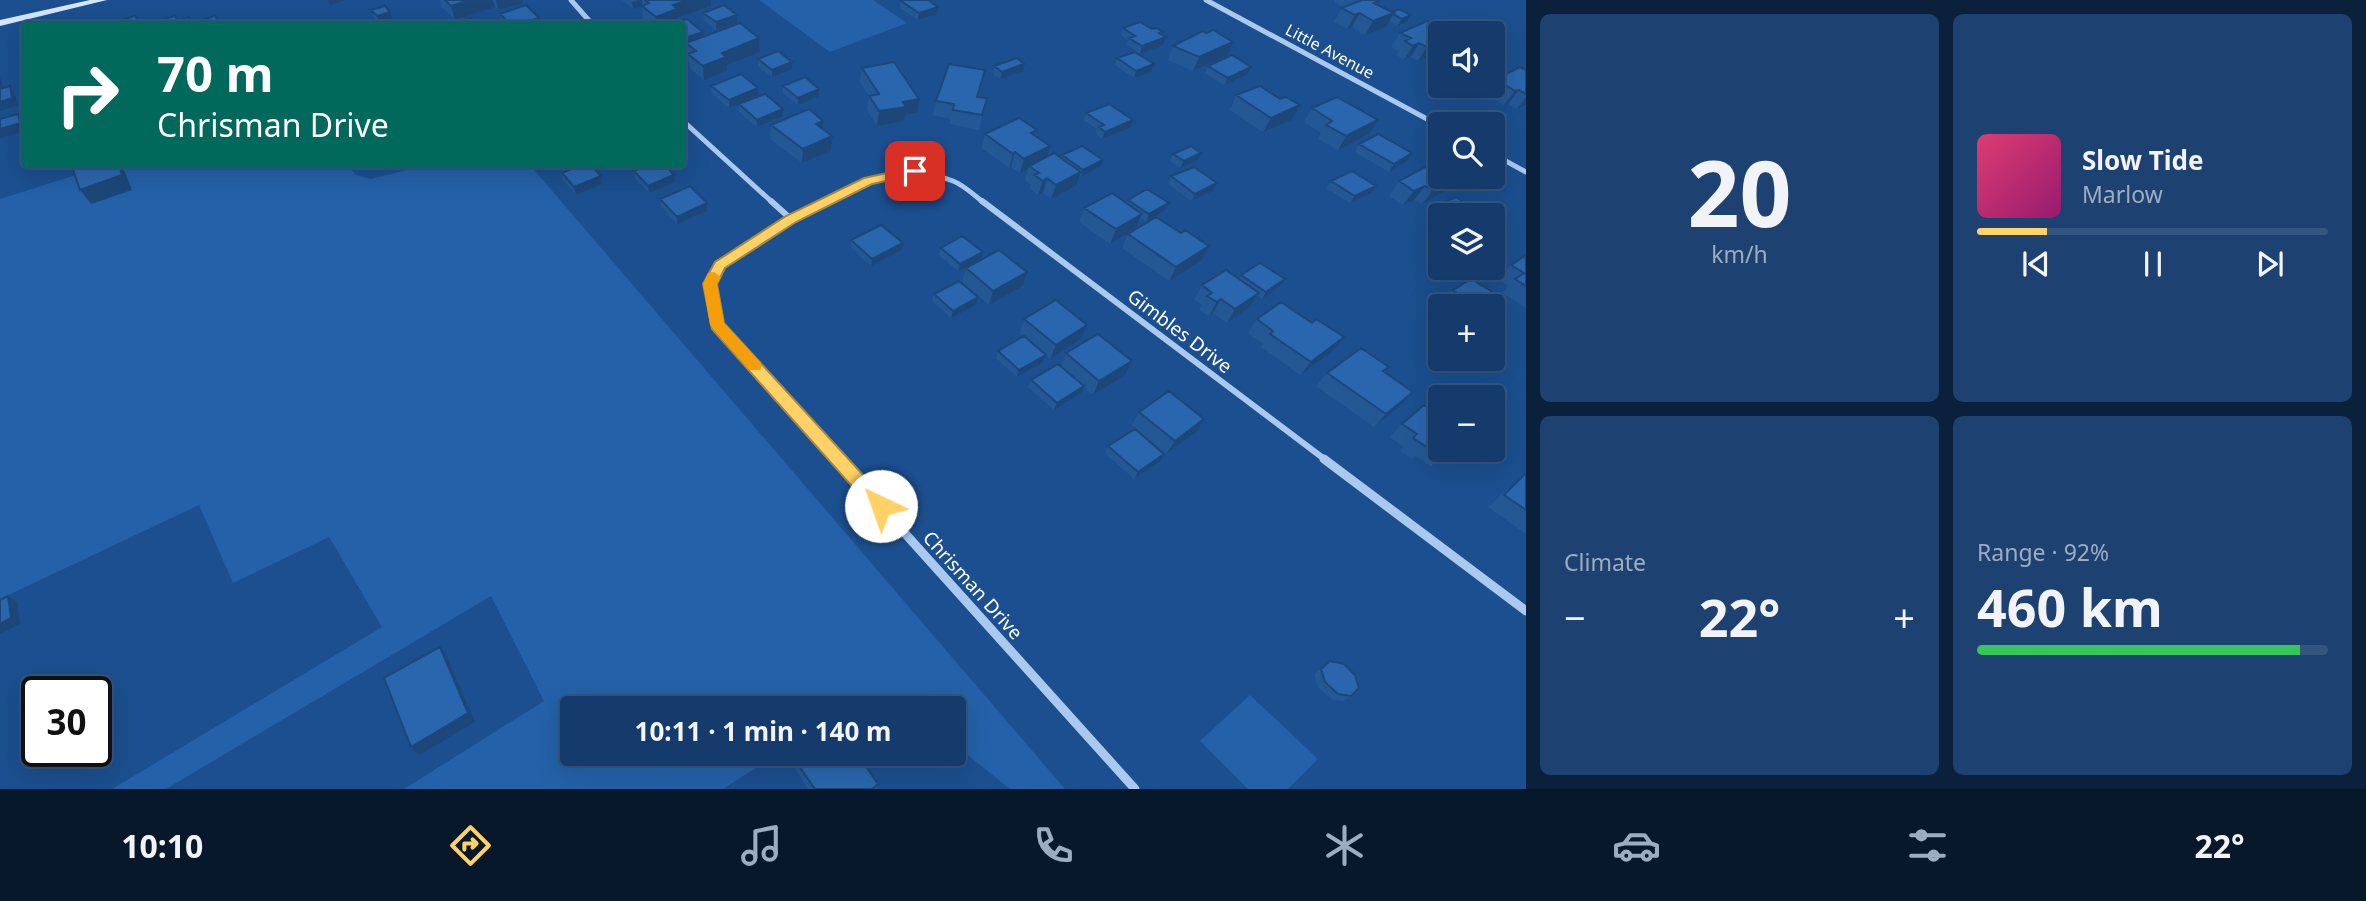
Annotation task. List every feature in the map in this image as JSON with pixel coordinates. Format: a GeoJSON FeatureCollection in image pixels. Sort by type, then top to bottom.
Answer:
{"type":"FeatureCollection","features":[{"type":"Feature","properties":{"kind":"main road"},"geometry":{"type":"LineString","coordinates":[[0,23],[102,0]]}},
{"type":"Feature","properties":{"kind":"street"},"geometry":{"type":"LineString","coordinates":[[571,0],[589,21]]}},
{"type":"Feature","properties":{"kind":"street","name":"Little Avenue"},"geometry":{"type":"LineString","coordinates":[[1206,0],[1428,120]]}},
{"type":"Feature","properties":{"kind":"street"},"geometry":{"type":"LineString","coordinates":[[686,124],[791,219]]}},
{"type":"Feature","properties":{"kind":"street"},"geometry":{"type":"LineString","coordinates":[[1505,161],[1526,172]]}},
{"type":"Feature","properties":{"kind":"street","name":"Gimbles Drive"},"geometry":{"type":"LineString","coordinates":[[791,219],[868,181],[915,171],[954,181],[1526,611]]}},
{"type":"Feature","properties":{"kind":"street","name":"Chrisman Drive"},"geometry":{"type":"LineString","coordinates":[[791,219],[720,265],[710,284],[717,325],[1135,789]]}},
{"type":"Feature","properties":{"kind":"shaded area"},"geometry":{"type":"Polygon","coordinates":[[[759,0],[873,0],[907,23],[830,52],[759,0]]]}},
{"type":"Feature","properties":{"kind":"shaded area"},"geometry":{"type":"Polygon","coordinates":[[[98,168],[350,168],[356,175],[371,179],[415,168],[533,168],[1065,789],[1010,789],[966,754],[966,696],[560,696],[560,766],[758,766],[723,789],[404,789],[544,701],[491,596],[166,789],[112,789],[382,627],[329,537],[233,583],[199,505],[0,599],[0,199],[98,168]]]}},
{"type":"Feature","properties":{"kind":"shaded area"},"geometry":{"type":"Polygon","coordinates":[[[1250,695],[1318,759],[1288,789],[1248,789],[1200,741],[1250,695]]]}},
{"type":"Feature","properties":{"kind":"building"},"geometry":{"type":"Polygon","coordinates":[[[445,0],[469,0],[451,6],[445,0]]]}},
{"type":"Feature","properties":{"kind":"building"},"geometry":{"type":"Polygon","coordinates":[[[645,0],[688,0],[673,5],[677,9],[656,17],[642,6],[649,3],[645,0]]]}},
{"type":"Feature","properties":{"kind":"building"},"geometry":{"type":"Polygon","coordinates":[[[928,0],[938,7],[919,13],[901,1],[928,0]]]}},
{"type":"Feature","properties":{"kind":"building"},"geometry":{"type":"Polygon","coordinates":[[[1362,0],[1378,0],[1374,3],[1394,13],[1373,21],[1360,13],[1355,15],[1341,8],[1362,0]]]}},
{"type":"Feature","properties":{"kind":"building"},"geometry":{"type":"Polygon","coordinates":[[[526,5],[539,18],[507,21],[500,14],[526,5]]]}},
{"type":"Feature","properties":{"kind":"building"},"geometry":{"type":"Polygon","coordinates":[[[724,5],[737,15],[716,22],[703,13],[724,5]]]}},
{"type":"Feature","properties":{"kind":"building"},"geometry":{"type":"Polygon","coordinates":[[[385,6],[390,12],[377,16],[371,10],[385,6]]]}},
{"type":"Feature","properties":{"kind":"building"},"geometry":{"type":"Polygon","coordinates":[[[1399,9],[1411,15],[1402,19],[1393,14],[1392,12],[1399,9]]]}},
{"type":"Feature","properties":{"kind":"building"},"geometry":{"type":"Polygon","coordinates":[[[135,16],[138,21],[117,21],[135,16]]]}},
{"type":"Feature","properties":{"kind":"building"},"geometry":{"type":"Polygon","coordinates":[[[175,16],[177,21],[156,21],[175,16]]]}},
{"type":"Feature","properties":{"kind":"building"},"geometry":{"type":"Polygon","coordinates":[[[215,16],[218,21],[199,21],[215,16]]]}},
{"type":"Feature","properties":{"kind":"building"},"geometry":{"type":"Polygon","coordinates":[[[687,19],[703,32],[686,38],[686,21],[680,21],[687,19]]]}},
{"type":"Feature","properties":{"kind":"building"},"geometry":{"type":"Polygon","coordinates":[[[1427,21],[1428,47],[1419,43],[1413,46],[1405,41],[1411,38],[1400,33],[1427,21]]]}},
{"type":"Feature","properties":{"kind":"building"},"geometry":{"type":"Polygon","coordinates":[[[1140,22],[1152,29],[1157,28],[1163,32],[1159,33],[1166,37],[1142,46],[1129,38],[1135,36],[1123,28],[1140,22]]]}},
{"type":"Feature","properties":{"kind":"building"},"geometry":{"type":"Polygon","coordinates":[[[740,23],[759,38],[722,53],[726,57],[703,66],[688,54],[696,51],[686,43],[740,23]]]}},
{"type":"Feature","properties":{"kind":"building"},"geometry":{"type":"Polygon","coordinates":[[[1213,30],[1233,42],[1199,57],[1173,46],[1203,31],[1206,33],[1213,30]]]}},
{"type":"Feature","properties":{"kind":"building"},"geometry":{"type":"Polygon","coordinates":[[[778,51],[792,62],[772,70],[758,59],[778,51]]]}},
{"type":"Feature","properties":{"kind":"building"},"geometry":{"type":"Polygon","coordinates":[[[1135,52],[1154,64],[1136,71],[1117,58],[1135,52]]]}},
{"type":"Feature","properties":{"kind":"building"},"geometry":{"type":"Polygon","coordinates":[[[1232,55],[1251,67],[1228,78],[1208,66],[1232,55]]]}},
{"type":"Feature","properties":{"kind":"building"},"geometry":{"type":"Polygon","coordinates":[[[1017,58],[1024,64],[1002,72],[994,66],[1017,58]]]}},
{"type":"Feature","properties":{"kind":"building"},"geometry":{"type":"Polygon","coordinates":[[[894,62],[919,99],[903,102],[906,107],[879,111],[869,96],[879,94],[862,68],[894,62]]]}},
{"type":"Feature","properties":{"kind":"building"},"geometry":{"type":"Polygon","coordinates":[[[949,64],[985,70],[977,97],[987,98],[982,115],[953,110],[954,104],[936,101],[949,64]]]}},
{"type":"Feature","properties":{"kind":"building"},"geometry":{"type":"Polygon","coordinates":[[[1520,67],[1526,70],[1526,94],[1505,85],[1505,74],[1520,67]]]}},
{"type":"Feature","properties":{"kind":"building"},"geometry":{"type":"Polygon","coordinates":[[[741,74],[758,88],[729,100],[711,86],[741,74]]]}},
{"type":"Feature","properties":{"kind":"building"},"geometry":{"type":"Polygon","coordinates":[[[805,77],[819,89],[798,98],[783,86],[805,77]]]}},
{"type":"Feature","properties":{"kind":"building"},"geometry":{"type":"Polygon","coordinates":[[[10,86],[12,98],[0,102],[0,89],[10,86]]]}},
{"type":"Feature","properties":{"kind":"building"},"geometry":{"type":"Polygon","coordinates":[[[1260,86],[1280,99],[1286,97],[1300,105],[1271,118],[1236,95],[1260,86]]]}},
{"type":"Feature","properties":{"kind":"building"},"geometry":{"type":"Polygon","coordinates":[[[765,94],[783,109],[757,120],[739,104],[765,94]]]}},
{"type":"Feature","properties":{"kind":"building"},"geometry":{"type":"Polygon","coordinates":[[[1337,97],[1378,120],[1346,136],[1326,125],[1332,121],[1312,108],[1337,97]]]}},
{"type":"Feature","properties":{"kind":"building"},"geometry":{"type":"Polygon","coordinates":[[[1109,104],[1133,120],[1105,132],[1099,127],[1104,125],[1086,113],[1109,104]]]}},
{"type":"Feature","properties":{"kind":"building"},"geometry":{"type":"Polygon","coordinates":[[[809,109],[823,121],[816,124],[832,136],[803,149],[771,125],[809,109]]]}},
{"type":"Feature","properties":{"kind":"building"},"geometry":{"type":"Polygon","coordinates":[[[18,114],[20,123],[0,129],[0,119],[18,114]]]}},
{"type":"Feature","properties":{"kind":"building"},"geometry":{"type":"Polygon","coordinates":[[[1019,118],[1037,130],[1031,133],[1050,146],[1024,159],[985,134],[1019,118]]]}},
{"type":"Feature","properties":{"kind":"building"},"geometry":{"type":"Polygon","coordinates":[[[1378,134],[1412,153],[1394,164],[1359,144],[1378,134]]]}},
{"type":"Feature","properties":{"kind":"building"},"geometry":{"type":"Polygon","coordinates":[[[1082,146],[1103,160],[1083,170],[1062,155],[1082,146]]]}},
{"type":"Feature","properties":{"kind":"building"},"geometry":{"type":"Polygon","coordinates":[[[1191,146],[1201,153],[1184,161],[1173,154],[1191,146]]]}},
{"type":"Feature","properties":{"kind":"building"},"geometry":{"type":"Polygon","coordinates":[[[1054,153],[1081,172],[1056,185],[1047,178],[1043,181],[1034,175],[1039,173],[1029,166],[1054,153]]]}},
{"type":"Feature","properties":{"kind":"building"},"geometry":{"type":"Polygon","coordinates":[[[1428,165],[1428,188],[1425,186],[1414,191],[1399,181],[1428,165]]]}},
{"type":"Feature","properties":{"kind":"building"},"geometry":{"type":"Polygon","coordinates":[[[1194,167],[1217,183],[1195,194],[1171,176],[1194,167]]]}},
{"type":"Feature","properties":{"kind":"building"},"geometry":{"type":"Polygon","coordinates":[[[72,168],[119,168],[122,175],[80,190],[72,168]]]}},
{"type":"Feature","properties":{"kind":"building"},"geometry":{"type":"Polygon","coordinates":[[[574,168],[594,168],[601,176],[574,187],[562,173],[574,168]]]}},
{"type":"Feature","properties":{"kind":"building"},"geometry":{"type":"Polygon","coordinates":[[[641,168],[668,168],[674,175],[648,186],[634,171],[641,168]]]}},
{"type":"Feature","properties":{"kind":"building"},"geometry":{"type":"Polygon","coordinates":[[[1352,171],[1376,186],[1355,196],[1331,181],[1352,171]]]}},
{"type":"Feature","properties":{"kind":"building"},"geometry":{"type":"Polygon","coordinates":[[[690,186],[707,203],[677,217],[660,199],[690,186]]]}},
{"type":"Feature","properties":{"kind":"building"},"geometry":{"type":"Polygon","coordinates":[[[1147,189],[1169,203],[1149,214],[1128,200],[1147,189]]]}},
{"type":"Feature","properties":{"kind":"building"},"geometry":{"type":"Polygon","coordinates":[[[1112,193],[1142,214],[1116,229],[1084,208],[1112,193]]]}},
{"type":"Feature","properties":{"kind":"building"},"geometry":{"type":"Polygon","coordinates":[[[1456,197],[1466,203],[1443,203],[1456,197]]]}},
{"type":"Feature","properties":{"kind":"building"},"geometry":{"type":"Polygon","coordinates":[[[1156,217],[1181,233],[1185,230],[1209,246],[1176,267],[1128,234],[1156,217]]]}},
{"type":"Feature","properties":{"kind":"building"},"geometry":{"type":"Polygon","coordinates":[[[881,225],[903,243],[872,259],[851,240],[881,225]]]}},
{"type":"Feature","properties":{"kind":"building"},"geometry":{"type":"Polygon","coordinates":[[[962,236],[983,252],[960,264],[941,248],[962,236]]]}},
{"type":"Feature","properties":{"kind":"building"},"geometry":{"type":"Polygon","coordinates":[[[999,250],[1027,272],[993,291],[966,268],[999,250]]]}},
{"type":"Feature","properties":{"kind":"building"},"geometry":{"type":"Polygon","coordinates":[[[1526,255],[1526,286],[1515,279],[1524,273],[1511,265],[1526,255]]]}},
{"type":"Feature","properties":{"kind":"building"},"geometry":{"type":"Polygon","coordinates":[[[1260,263],[1285,279],[1266,292],[1241,275],[1260,263]]]}},
{"type":"Feature","properties":{"kind":"building"},"geometry":{"type":"Polygon","coordinates":[[[1226,270],[1259,293],[1235,309],[1221,299],[1217,302],[1207,296],[1212,293],[1202,285],[1226,270]]]}},
{"type":"Feature","properties":{"kind":"building"},"geometry":{"type":"Polygon","coordinates":[[[1473,280],[1496,294],[1459,294],[1453,290],[1473,280]]]}},
{"type":"Feature","properties":{"kind":"building"},"geometry":{"type":"Polygon","coordinates":[[[959,281],[978,297],[953,311],[934,294],[959,281]]]}},
{"type":"Feature","properties":{"kind":"building"},"geometry":{"type":"Polygon","coordinates":[[[1056,300],[1087,325],[1056,345],[1024,319],[1056,300]]]}},
{"type":"Feature","properties":{"kind":"building"},"geometry":{"type":"Polygon","coordinates":[[[1281,302],[1312,323],[1316,319],[1344,337],[1311,362],[1270,334],[1273,331],[1257,319],[1281,302]]]}},
{"type":"Feature","properties":{"kind":"building"},"geometry":{"type":"Polygon","coordinates":[[[1098,334],[1132,361],[1099,381],[1066,353],[1098,334]]]}},
{"type":"Feature","properties":{"kind":"building"},"geometry":{"type":"Polygon","coordinates":[[[1024,336],[1046,355],[1019,370],[998,351],[1024,336]]]}},
{"type":"Feature","properties":{"kind":"building"},"geometry":{"type":"Polygon","coordinates":[[[1361,348],[1389,367],[1383,371],[1413,392],[1386,414],[1327,373],[1361,348]]]}},
{"type":"Feature","properties":{"kind":"building"},"geometry":{"type":"Polygon","coordinates":[[[1058,364],[1084,386],[1057,403],[1031,380],[1058,364]]]}},
{"type":"Feature","properties":{"kind":"building"},"geometry":{"type":"Polygon","coordinates":[[[1169,391],[1204,419],[1175,441],[1139,412],[1169,391]]]}},
{"type":"Feature","properties":{"kind":"building"},"geometry":{"type":"Polygon","coordinates":[[[1424,405],[1428,408],[1428,444],[1425,446],[1413,438],[1417,434],[1402,424],[1424,405]]]}},
{"type":"Feature","properties":{"kind":"building"},"geometry":{"type":"Polygon","coordinates":[[[1135,429],[1164,454],[1138,472],[1108,446],[1135,429]]]}},
{"type":"Feature","properties":{"kind":"building"},"geometry":{"type":"Polygon","coordinates":[[[1526,475],[1526,510],[1504,495],[1526,475]]]}},
{"type":"Feature","properties":{"kind":"building"},"geometry":{"type":"Polygon","coordinates":[[[8,596],[11,618],[0,624],[0,600],[8,596]]]}},
{"type":"Feature","properties":{"kind":"building"},"geometry":{"type":"Polygon","coordinates":[[[440,647],[468,713],[411,747],[384,678],[440,647]]]}},
{"type":"Feature","properties":{"kind":"building"},"geometry":{"type":"Polygon","coordinates":[[[1330,661],[1344,664],[1355,675],[1359,688],[1351,696],[1338,694],[1325,682],[1321,669],[1330,661]]]}},
{"type":"Feature","properties":{"kind":"building"},"geometry":{"type":"Polygon","coordinates":[[[799,766],[865,766],[878,784],[872,789],[815,789],[799,766]]]}},
{"type":"Feature","properties":{"kind":"slow traffic"},"geometry":{"type":"LineString","coordinates":[[714,277],[710,284],[717,325],[755,366]]}},
{"type":"Feature","properties":{"kind":"route"},"geometry":{"type":"LineString","coordinates":[[881,506],[717,325],[710,284],[720,265],[791,219],[868,181],[915,171]]}}]}
